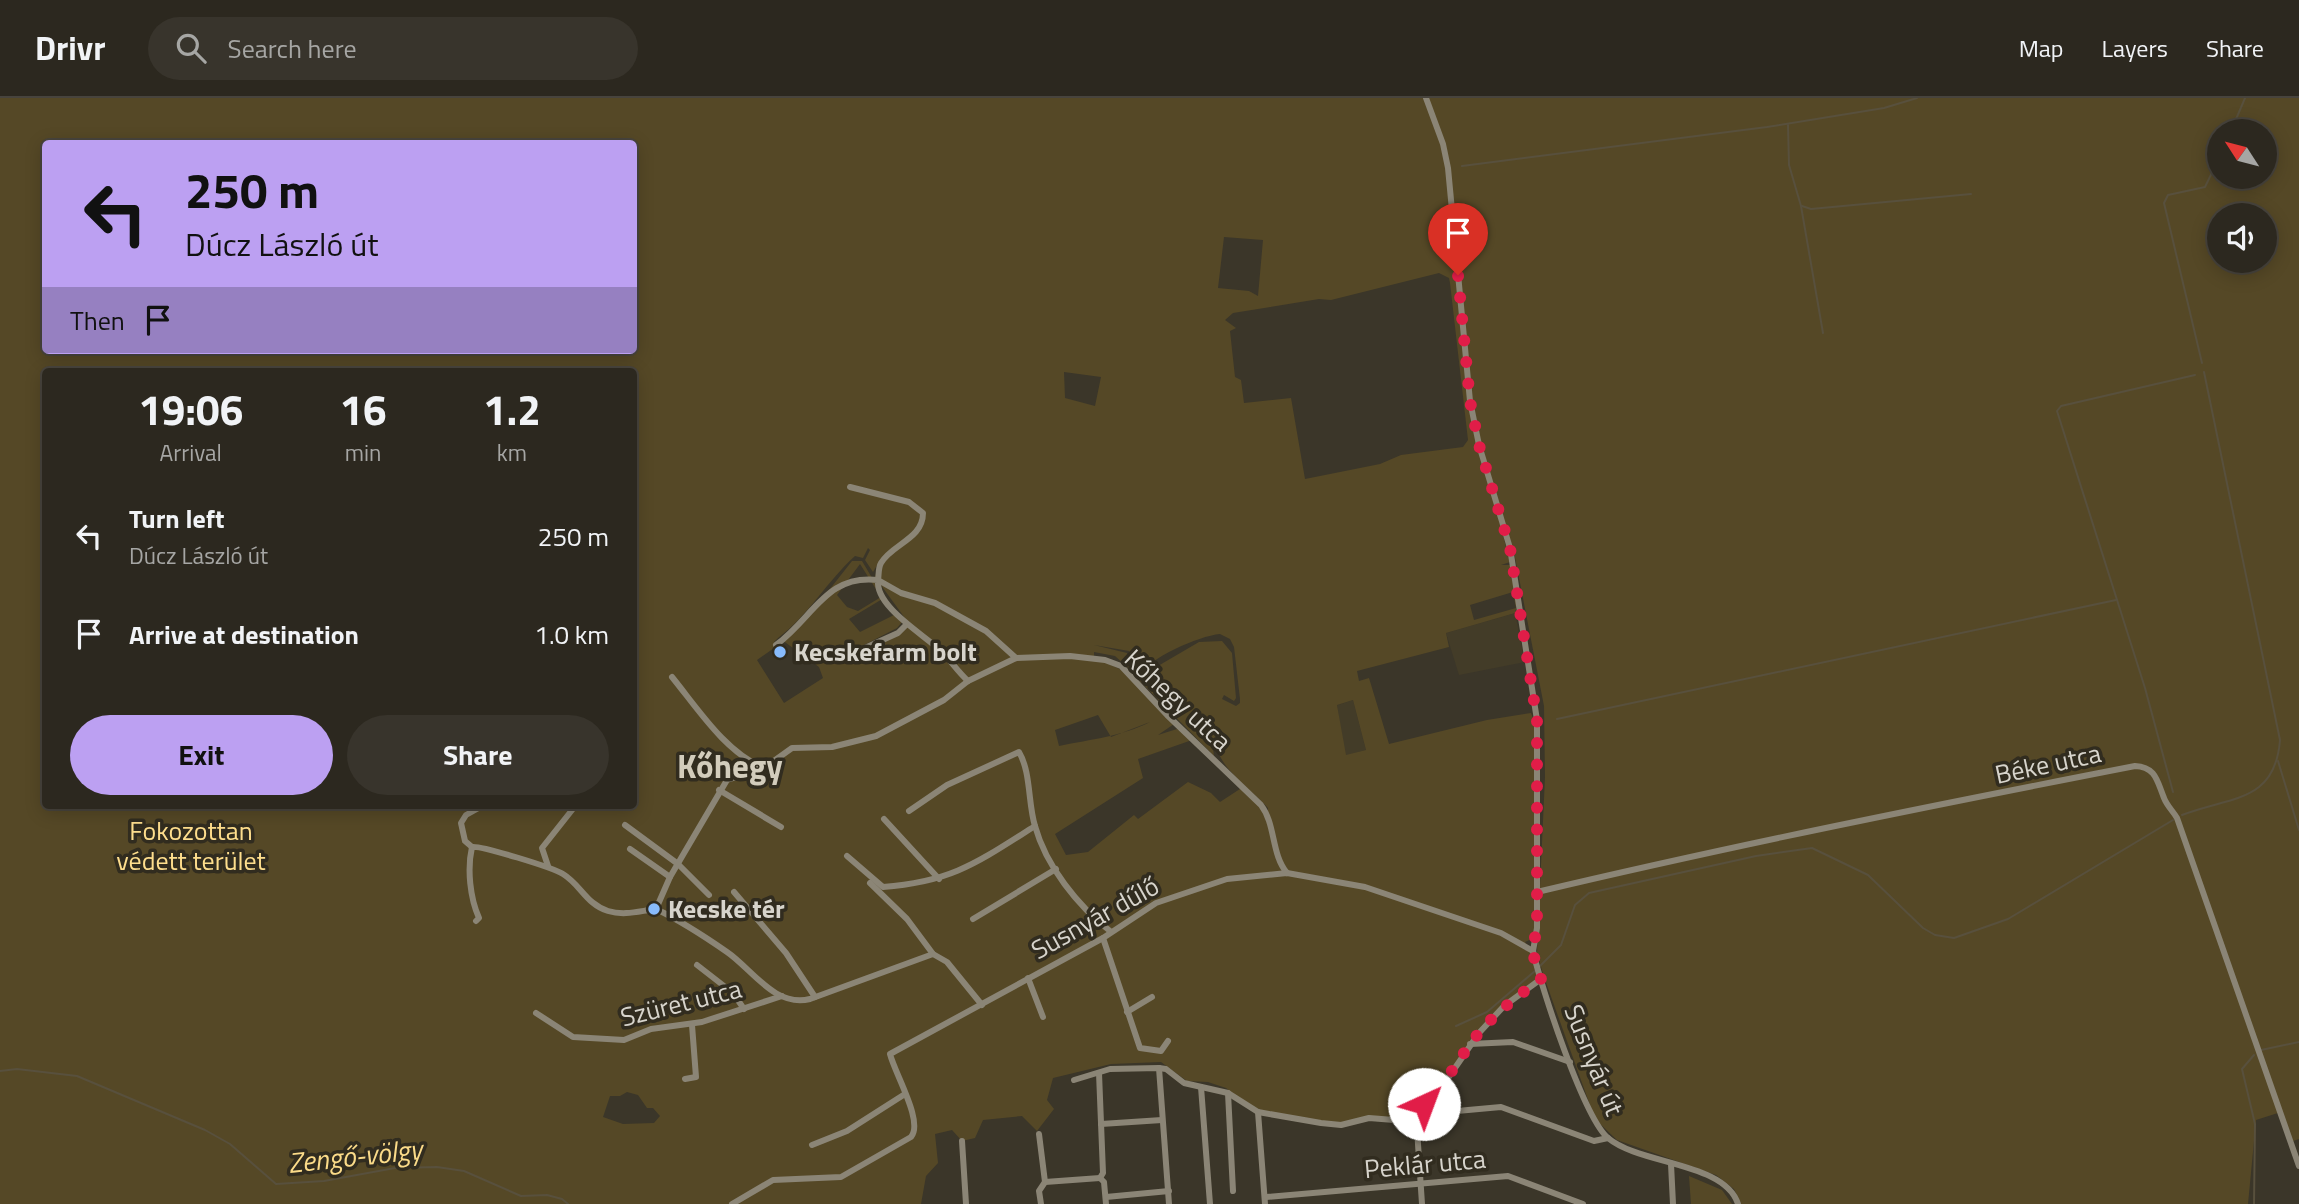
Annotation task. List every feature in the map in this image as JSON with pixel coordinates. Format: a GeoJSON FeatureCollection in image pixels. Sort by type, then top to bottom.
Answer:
{"type":"FeatureCollection","features":[{"type":"Feature","properties":{"kind":"street"},"geometry":{"type":"LineString","coordinates":[[1426,98],[1443,144],[1448,168],[1470,401],[1479,445],[1510,548],[1537,720],[1536,944],[1532,951]]}},
{"type":"Feature","properties":{"kind":"street"},"geometry":{"type":"LineString","coordinates":[[850,487],[909,502],[923,513],[922,523],[915,532],[881,563],[879,590],[906,625],[943,653],[968,681]]}},
{"type":"Feature","properties":{"kind":"street"},"geometry":{"type":"LineString","coordinates":[[776,645],[804,621],[838,584],[857,579],[878,580],[901,593],[935,603],[986,631],[1016,658]]}},
{"type":"Feature","properties":{"kind":"street"},"geometry":{"type":"LineString","coordinates":[[836,661],[895,635],[906,625]]}},
{"type":"Feature","properties":{"kind":"street","name":"Kőhegy utca"},"geometry":{"type":"LineString","coordinates":[[656,909],[670,877],[719,790],[733,777],[764,768],[792,748],[832,747],[876,736],[944,700],[968,681],[1016,658],[1070,656],[1105,660],[1121,666],[1167,716],[1261,804],[1269,818],[1280,862],[1287,873]]}},
{"type":"Feature","properties":{"kind":"street"},"geometry":{"type":"LineString","coordinates":[[672,677],[730,745],[748,762],[764,768]]}},
{"type":"Feature","properties":{"kind":"street"},"geometry":{"type":"LineString","coordinates":[[909,811],[947,785],[1012,753],[1022,755],[1035,826],[1056,869],[1086,911],[1110,931]]}},
{"type":"Feature","properties":{"kind":"street","name":"Béke utca"},"geometry":{"type":"LineString","coordinates":[[1537,892],[1666,861],[2058,781],[2147,766],[2155,774],[2165,802],[2177,818],[2299,1166]]}},
{"type":"Feature","properties":{"kind":"street"},"geometry":{"type":"LineString","coordinates":[[719,790],[781,827]]}},
{"type":"Feature","properties":{"kind":"street"},"geometry":{"type":"LineString","coordinates":[[476,920],[479,918],[471,895],[472,847],[464,838],[461,823],[466,815],[477,809]]}},
{"type":"Feature","properties":{"kind":"street"},"geometry":{"type":"LineString","coordinates":[[548,866],[542,848],[573,809]]}},
{"type":"Feature","properties":{"kind":"street"},"geometry":{"type":"LineString","coordinates":[[884,819],[939,878]]}},
{"type":"Feature","properties":{"kind":"street"},"geometry":{"type":"LineString","coordinates":[[625,825],[678,863],[709,895]]}},
{"type":"Feature","properties":{"kind":"street"},"geometry":{"type":"LineString","coordinates":[[866,879],[883,887],[924,884],[969,867],[1035,826]]}},
{"type":"Feature","properties":{"kind":"street"},"geometry":{"type":"LineString","coordinates":[[472,847],[485,846],[533,865],[548,866],[569,878],[587,899],[600,908],[624,914],[656,909]]}},
{"type":"Feature","properties":{"kind":"street"},"geometry":{"type":"LineString","coordinates":[[629,849],[670,877]]}},
{"type":"Feature","properties":{"kind":"street"},"geometry":{"type":"LineString","coordinates":[[847,856],[913,926],[933,954],[947,962],[982,1005]]}},
{"type":"Feature","properties":{"kind":"street"},"geometry":{"type":"LineString","coordinates":[[973,919],[1056,869]]}},
{"type":"Feature","properties":{"kind":"street","name":"Susnyár dűlő"},"geometry":{"type":"LineString","coordinates":[[905,1094],[890,1054],[1103,938],[1156,903],[1227,879],[1287,873],[1365,887],[1501,933],[1532,951]]}},
{"type":"Feature","properties":{"kind":"street"},"geometry":{"type":"LineString","coordinates":[[734,892],[786,953],[815,997]]}},
{"type":"Feature","properties":{"kind":"street","name":"Szüret utca"},"geometry":{"type":"LineString","coordinates":[[656,909],[679,919],[725,950],[780,995],[797,1002],[933,954]]}},
{"type":"Feature","properties":{"kind":"street"},"geometry":{"type":"LineString","coordinates":[[1103,938],[1141,1050],[1161,1051],[1168,1041]]}},
{"type":"Feature","properties":{"kind":"street","name":"Susnyár út"},"geometry":{"type":"LineString","coordinates":[[1532,951],[1591,1116],[1608,1138],[1629,1150],[1718,1181],[1732,1192],[1738,1204]]}},
{"type":"Feature","properties":{"kind":"street"},"geometry":{"type":"LineString","coordinates":[[697,965],[733,993],[744,1009]]}},
{"type":"Feature","properties":{"kind":"street"},"geometry":{"type":"LineString","coordinates":[[1422,1204],[1416,1114],[1446,1081],[1470,1044],[1538,972]]}},
{"type":"Feature","properties":{"kind":"street"},"geometry":{"type":"LineString","coordinates":[[1028,978],[1042,1017]]}},
{"type":"Feature","properties":{"kind":"street","name":"Szüret utca"},"geometry":{"type":"LineString","coordinates":[[536,1013],[579,1038],[624,1040],[651,1029],[692,1025],[780,995]]}},
{"type":"Feature","properties":{"kind":"street"},"geometry":{"type":"LineString","coordinates":[[1127,1012],[1152,997]]}},
{"type":"Feature","properties":{"kind":"street"},"geometry":{"type":"LineString","coordinates":[[685,1079],[696,1077],[692,1025]]}},
{"type":"Feature","properties":{"kind":"street"},"geometry":{"type":"LineString","coordinates":[[1470,1044],[1513,1042],[1570,1062]]}},
{"type":"Feature","properties":{"kind":"street"},"geometry":{"type":"LineString","coordinates":[[1074,1080],[1110,1069],[1159,1068],[1166,1069],[1184,1083],[1228,1093],[1258,1112],[1340,1125],[1369,1118],[1394,1120],[1416,1114],[1501,1107],[1594,1141],[1608,1138]]}},
{"type":"Feature","properties":{"kind":"street"},"geometry":{"type":"LineString","coordinates":[[1159,1068],[1169,1204]]}},
{"type":"Feature","properties":{"kind":"street"},"geometry":{"type":"LineString","coordinates":[[1099,1073],[1103,1173],[1100,1178],[1106,1201],[1169,1191]]}},
{"type":"Feature","properties":{"kind":"street"},"geometry":{"type":"LineString","coordinates":[[1201,1087],[1210,1204]]}},
{"type":"Feature","properties":{"kind":"street"},"geometry":{"type":"LineString","coordinates":[[1228,1093],[1233,1191]]}},
{"type":"Feature","properties":{"kind":"street"},"geometry":{"type":"LineString","coordinates":[[732,1204],[773,1180],[841,1177],[911,1137],[916,1124],[905,1094],[847,1131],[812,1145]]}},
{"type":"Feature","properties":{"kind":"street"},"geometry":{"type":"LineString","coordinates":[[1424,1104],[1431,1113]]}},
{"type":"Feature","properties":{"kind":"street"},"geometry":{"type":"LineString","coordinates":[[1258,1112],[1266,1201]]}},
{"type":"Feature","properties":{"kind":"street"},"geometry":{"type":"LineString","coordinates":[[1101,1124],[1162,1120]]}},
{"type":"Feature","properties":{"kind":"street"},"geometry":{"type":"LineString","coordinates":[[1039,1134],[1045,1182],[1039,1191],[1041,1204]]}},
{"type":"Feature","properties":{"kind":"street"},"geometry":{"type":"LineString","coordinates":[[962,1141],[966,1204]]}},
{"type":"Feature","properties":{"kind":"street"},"geometry":{"type":"LineString","coordinates":[[1671,1164],[1674,1204]]}},
{"type":"Feature","properties":{"kind":"street","name":"Peklár utca"},"geometry":{"type":"LineString","coordinates":[[1266,1201],[1508,1176],[1583,1204]]}},
{"type":"Feature","properties":{"kind":"street"},"geometry":{"type":"LineString","coordinates":[[1045,1182],[1100,1178]]}},
{"type":"Feature","properties":{"kind":"shaded area"},"geometry":{"type":"Polygon","coordinates":[[[1515,613],[1525,662],[1459,675],[1446,633],[1515,613]]]}},
{"type":"Feature","properties":{"kind":"shaded area"},"geometry":{"type":"Polygon","coordinates":[[[1353,700],[1366,750],[1345,756],[1337,705],[1353,700]]]}},
{"type":"Feature","properties":{"kind":"green space","name":"Fokozottan védett terület"},"geometry":{"type":"Polygon","coordinates":[[[0,98],[2299,98],[2299,1139],[2293,1141],[2281,1112],[2256,1120],[2248,1204],[1741,1204],[1734,1189],[1716,1175],[1617,1140],[1595,1119],[1537,953],[1545,777],[1544,706],[1513,547],[1497,512],[1510,562],[1501,565],[1510,565],[1517,606],[1515,613],[1446,633],[1449,647],[1357,671],[1359,681],[1369,678],[1389,744],[1487,720],[1531,713],[1534,721],[1535,918],[1534,938],[1525,942],[1536,955],[1543,977],[1504,1006],[1416,1114],[1394,1120],[1369,1118],[1341,1125],[1261,1110],[1245,1103],[1226,1088],[1208,1082],[1187,1081],[1161,1062],[1111,1064],[1053,1078],[1047,1100],[1054,1109],[1037,1131],[1022,1116],[983,1120],[975,1138],[962,1141],[952,1130],[935,1134],[938,1163],[926,1176],[921,1204],[0,1204],[0,98]],[[1224,237],[1218,288],[1249,291],[1258,296],[1263,240],[1224,237]],[[1439,273],[1331,300],[1319,299],[1233,313],[1225,320],[1236,328],[1230,331],[1235,377],[1241,380],[1244,403],[1291,398],[1305,479],[1380,464],[1401,455],[1463,447],[1468,440],[1449,278],[1439,273]],[[1064,372],[1065,398],[1095,406],[1101,377],[1064,372]],[[868,548],[863,558],[855,556],[799,619],[774,642],[777,646],[757,660],[784,703],[823,678],[819,667],[782,640],[822,599],[852,561],[862,561],[884,598],[849,619],[860,632],[896,614],[902,622],[897,628],[833,661],[910,625],[875,577],[879,562],[873,572],[865,560],[870,550],[868,548]],[[860,564],[837,595],[847,607],[858,611],[881,597],[860,564]],[[1513,592],[1470,605],[1474,620],[1516,608],[1513,592]],[[1220,634],[1187,643],[1163,655],[1137,676],[1129,651],[1094,645],[1127,653],[1133,672],[1115,656],[1094,652],[1094,657],[1126,672],[1174,724],[1158,735],[1177,729],[1192,740],[1138,759],[1143,778],[1055,834],[1066,855],[1088,852],[1134,815],[1138,819],[1188,782],[1211,793],[1220,802],[1243,787],[1260,805],[1268,819],[1268,808],[1220,757],[1218,740],[1212,741],[1214,756],[1140,681],[1146,673],[1199,642],[1222,641],[1232,653],[1236,698],[1234,701],[1224,695],[1222,699],[1236,706],[1240,703],[1234,647],[1230,639],[1220,634]],[[1353,700],[1337,705],[1346,755],[1366,750],[1353,700]],[[1098,715],[1055,730],[1059,746],[1110,736],[1098,715]],[[627,1092],[620,1096],[610,1096],[603,1117],[623,1124],[654,1123],[660,1116],[653,1108],[647,1108],[638,1095],[627,1092]]]}},
{"type":"Feature","properties":{"kind":"green space"},"geometry":{"type":"Polygon","coordinates":[[[1689,1176],[1722,1190],[1732,1204],[1691,1204],[1689,1176]]]}},
{"type":"Feature","properties":{"kind":"waterway"},"geometry":{"type":"LineString","coordinates":[[1462,166],[1767,127],[1884,108],[1917,98]]}},
{"type":"Feature","properties":{"kind":"waterway"},"geometry":{"type":"LineString","coordinates":[[2236,119],[2245,98]]}},
{"type":"Feature","properties":{"kind":"waterway"},"geometry":{"type":"LineString","coordinates":[[1788,125],[1789,165],[1801,206],[1823,333]]}},
{"type":"Feature","properties":{"kind":"waterway"},"geometry":{"type":"LineString","coordinates":[[2202,363],[2164,203],[2168,195],[2205,187],[2207,183]]}},
{"type":"Feature","properties":{"kind":"waterway"},"geometry":{"type":"LineString","coordinates":[[1802,206],[1811,209],[1971,194]]}},
{"type":"Feature","properties":{"kind":"waterway"},"geometry":{"type":"LineString","coordinates":[[2182,815],[2233,800],[2260,786],[2269,776],[2276,761],[2280,740],[2204,372]]}},
{"type":"Feature","properties":{"kind":"waterway"},"geometry":{"type":"LineString","coordinates":[[2173,792],[2145,688],[2057,411],[2061,406],[2195,375]]}},
{"type":"Feature","properties":{"kind":"waterway"},"geometry":{"type":"LineString","coordinates":[[1557,719],[2116,600]]}},
{"type":"Feature","properties":{"kind":"waterway"},"geometry":{"type":"LineString","coordinates":[[2278,761],[2299,830]]}},
{"type":"Feature","properties":{"kind":"waterway"},"geometry":{"type":"LineString","coordinates":[[1539,967],[1561,945],[1575,905],[1589,893],[1756,856],[1812,848],[1868,875],[1923,928],[1935,935],[1954,938],[2008,919],[2173,820]]}},
{"type":"Feature","properties":{"kind":"waterway"},"geometry":{"type":"LineString","coordinates":[[1456,1026],[1487,1012],[1535,971]]}},
{"type":"Feature","properties":{"kind":"waterway"},"geometry":{"type":"LineString","coordinates":[[2261,1050],[2299,1042]]}},
{"type":"Feature","properties":{"kind":"waterway"},"geometry":{"type":"LineString","coordinates":[[2254,1055],[2242,1069],[2255,1124],[2254,1204]]}},
{"type":"Feature","properties":{"kind":"waterway","name":"Zengő-völgy"},"geometry":{"type":"LineString","coordinates":[[0,1071],[17,1069],[77,1076],[205,1130],[230,1144],[276,1184],[324,1181],[395,1168],[437,1167],[464,1171],[521,1196],[547,1195],[562,1199],[568,1204]]}},
{"type":"Feature","properties":{"kind":"place","name":"Kecskefarm bolt"},"geometry":{"type":"Point","coordinates":[780,652]}},
{"type":"Feature","properties":{"kind":"place","name":"Kecske tér"},"geometry":{"type":"Point","coordinates":[654,909]}},
{"type":"Feature","properties":{"kind":"district","name":"Kőhegy"},"geometry":{"type":"Point","coordinates":[730,766]}},
{"type":"Feature","properties":{"kind":"route"},"geometry":{"type":"LineString","coordinates":[[1424,1104],[1446,1081],[1470,1044],[1504,1006],[1541,979],[1532,951],[1536,944],[1537,928],[1537,720],[1510,548],[1479,445],[1470,401],[1458,275]]}}]}
